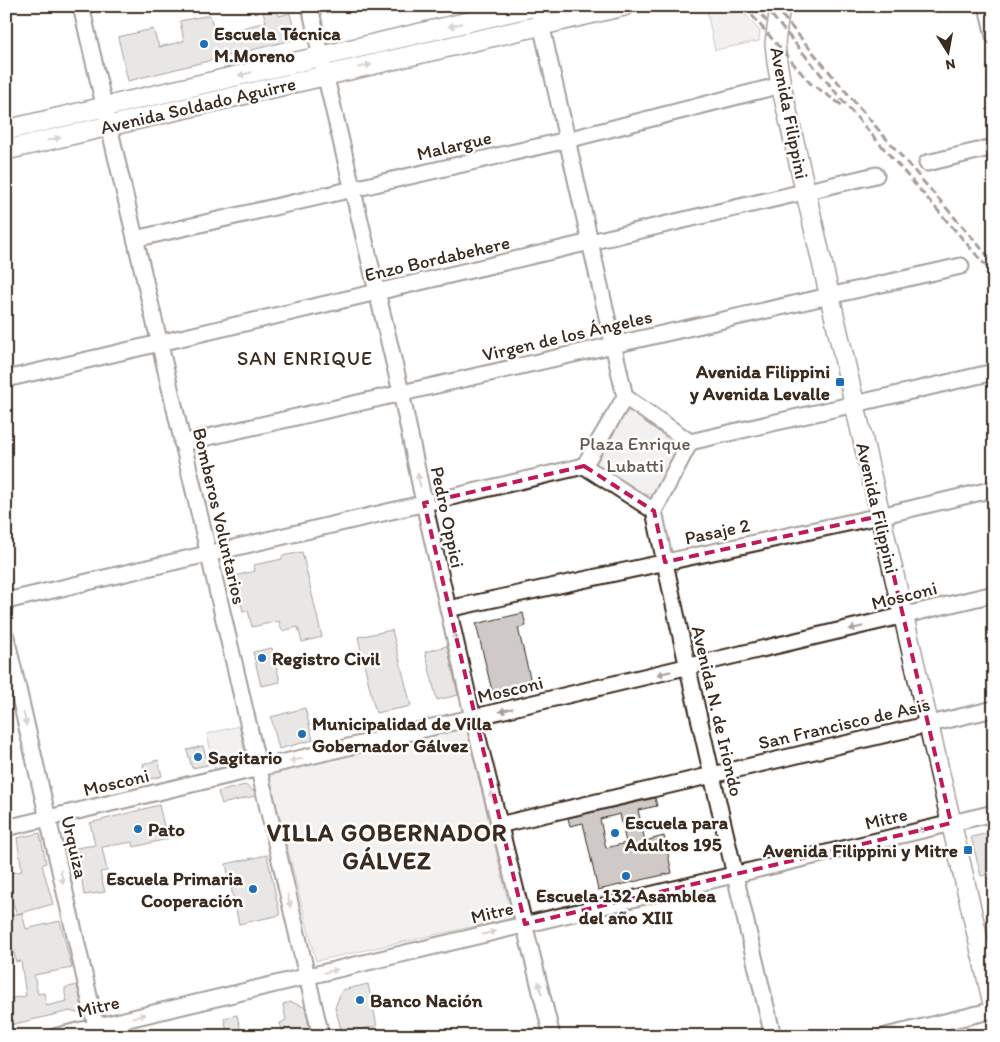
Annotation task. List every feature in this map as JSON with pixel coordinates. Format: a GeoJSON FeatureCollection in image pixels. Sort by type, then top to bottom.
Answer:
{"type":"FeatureCollection","features":[{"type":"Feature","properties":{"kind":"main road","name":"Avenida Soldado Aguirre"},"geometry":{"type":"LineString","coordinates":[[6,130],[536,6]]}},
{"type":"Feature","properties":{"kind":"main road","name":"Avenida Soldado Aguirre"},"geometry":{"type":"LineString","coordinates":[[6,150],[624,6]]}},
{"type":"Feature","properties":{"kind":"main road","name":"Avenida Filippini"},"geometry":{"type":"LineString","coordinates":[[780,6],[775,43],[781,86],[994,1009]]}},
{"type":"Feature","properties":{"kind":"street","name":"Bomberos Voluntarios"},"geometry":{"type":"LineString","coordinates":[[81,6],[321,1036]]}},
{"type":"Feature","properties":{"kind":"street","name":"Pedro Oppici"},"geometry":{"type":"LineString","coordinates":[[310,6],[401,392],[424,504],[473,718],[552,1036]]}},
{"type":"Feature","properties":{"kind":"street"},"geometry":{"type":"LineString","coordinates":[[6,601],[584,466],[625,397],[536,6]]}},
{"type":"Feature","properties":{"kind":"street"},"geometry":{"type":"LineString","coordinates":[[987,6],[994,34]]}},
{"type":"Feature","properties":{"kind":"street","name":"Malargue"},"geometry":{"type":"LineString","coordinates":[[135,239],[567,140],[781,86]]}},
{"type":"Feature","properties":{"kind":"street"},"geometry":{"type":"LineString","coordinates":[[927,162],[994,147]]}},
{"type":"Feature","properties":{"kind":"street","name":"Enzo Bordabehere"},"geometry":{"type":"LineString","coordinates":[[6,379],[876,175]]}},
{"type":"Feature","properties":{"kind":"street","name":"Virgen de los Ángeles"},"geometry":{"type":"LineString","coordinates":[[182,443],[961,266]]}},
{"type":"Feature","properties":{"kind":"street"},"geometry":{"type":"LineString","coordinates":[[625,397],[690,442],[994,372]]}},
{"type":"Feature","properties":{"kind":"street"},"geometry":{"type":"LineString","coordinates":[[584,466],[654,511],[690,442]]}},
{"type":"Feature","properties":{"kind":"street","name":"Pasaje 2"},"geometry":{"type":"LineString","coordinates":[[448,609],[880,516],[994,489]]}},
{"type":"Feature","properties":{"kind":"street","name":"Avenida N. de Iriondo"},"geometry":{"type":"LineString","coordinates":[[654,511],[734,875],[773,1036]]}},
{"type":"Feature","properties":{"kind":"street","name":"Mosconi"},"geometry":{"type":"LineString","coordinates":[[6,828],[994,594]]}},
{"type":"Feature","properties":{"kind":"street","name":"Urquiza"},"geometry":{"type":"LineString","coordinates":[[6,637],[97,1031]]}},
{"type":"Feature","properties":{"kind":"street","name":"San Francisco de Asis"},"geometry":{"type":"LineString","coordinates":[[499,825],[994,709]]}},
{"type":"Feature","properties":{"kind":"street","name":"Mitre"},"geometry":{"type":"LineString","coordinates":[[57,1036],[97,1031],[307,976],[994,813]]}},
{"type":"Feature","properties":{"kind":"street"},"geometry":{"type":"LineString","coordinates":[[886,1036],[994,1009]]}},
{"type":"Feature","properties":{"kind":"highlighted area"},"geometry":{"type":"Polygon","coordinates":[[[584,466],[654,511],[665,562],[880,516],[951,823],[525,924],[424,503],[584,466]]]}},
{"type":"Feature","properties":{"kind":"green space"},"geometry":{"type":"Polygon","coordinates":[[[686,6],[737,6],[760,31],[759,41],[715,50],[706,7],[687,12],[686,6]]]}},
{"type":"Feature","properties":{"kind":"green space","name":"Plaza Enrique Lubatti"},"geometry":{"type":"Polygon","coordinates":[[[631,410],[676,446],[677,451],[655,493],[649,495],[641,493],[598,469],[596,461],[623,415],[631,410]]]}},
{"type":"Feature","properties":{"kind":"green space"},"geometry":{"type":"Polygon","coordinates":[[[465,722],[512,918],[316,961],[268,771],[465,722]]]}},
{"type":"Feature","properties":{"kind":"green space"},"geometry":{"type":"Polygon","coordinates":[[[239,726],[247,762],[215,770],[207,734],[239,726]]]}},
{"type":"Feature","properties":{"kind":"building"},"geometry":{"type":"Polygon","coordinates":[[[275,6],[279,16],[290,13],[296,39],[128,81],[118,37],[153,29],[159,47],[184,41],[180,21],[210,15],[215,35],[266,22],[262,9],[275,6]]]}},
{"type":"Feature","properties":{"kind":"building"},"geometry":{"type":"Polygon","coordinates":[[[302,552],[322,637],[302,642],[298,627],[282,631],[279,621],[252,627],[248,610],[243,611],[234,576],[255,571],[254,565],[282,559],[282,556],[302,552]]]}},
{"type":"Feature","properties":{"kind":"building"},"geometry":{"type":"Polygon","coordinates":[[[523,613],[526,626],[518,628],[531,682],[492,691],[476,624],[523,613]]]}},
{"type":"Feature","properties":{"kind":"building"},"geometry":{"type":"Polygon","coordinates":[[[392,630],[411,706],[376,713],[358,637],[392,630]]]}},
{"type":"Feature","properties":{"kind":"building"},"geometry":{"type":"Polygon","coordinates":[[[447,646],[458,695],[437,700],[425,652],[447,646]]]}},
{"type":"Feature","properties":{"kind":"building"},"geometry":{"type":"Polygon","coordinates":[[[272,648],[280,682],[261,686],[253,652],[272,648]]]}},
{"type":"Feature","properties":{"kind":"building"},"geometry":{"type":"Polygon","coordinates":[[[305,708],[313,740],[279,749],[271,717],[305,708]]]}},
{"type":"Feature","properties":{"kind":"building","name":"Sagitario"},"geometry":{"type":"Polygon","coordinates":[[[203,746],[208,765],[192,768],[187,750],[203,746]]]}},
{"type":"Feature","properties":{"kind":"building"},"geometry":{"type":"Polygon","coordinates":[[[158,760],[162,776],[146,780],[143,764],[158,760]]]}},
{"type":"Feature","properties":{"kind":"building"},"geometry":{"type":"Polygon","coordinates":[[[245,785],[254,791],[255,796],[222,804],[218,792],[245,785]]]}},
{"type":"Feature","properties":{"kind":"building"},"geometry":{"type":"Polygon","coordinates":[[[655,798],[657,806],[638,810],[645,841],[664,836],[672,873],[598,890],[583,823],[570,826],[568,818],[655,798]],[[620,814],[600,819],[606,848],[626,843],[620,814]]]}},
{"type":"Feature","properties":{"kind":"building"},"geometry":{"type":"Polygon","coordinates":[[[159,805],[167,839],[134,847],[133,842],[102,847],[107,871],[100,872],[105,892],[84,895],[76,848],[95,845],[90,823],[159,805]]]}},
{"type":"Feature","properties":{"kind":"building"},"geometry":{"type":"Polygon","coordinates":[[[994,832],[994,873],[981,876],[971,837],[994,832]]]}},
{"type":"Feature","properties":{"kind":"building"},"geometry":{"type":"Polygon","coordinates":[[[40,833],[46,863],[42,865],[53,904],[17,914],[6,887],[6,874],[22,871],[17,838],[40,833]]]}},
{"type":"Feature","properties":{"kind":"building","name":"Escuela Primaria Cooperación"},"geometry":{"type":"Polygon","coordinates":[[[267,855],[280,915],[239,924],[226,864],[267,855]]]}},
{"type":"Feature","properties":{"kind":"building"},"geometry":{"type":"Polygon","coordinates":[[[22,913],[26,929],[60,921],[72,968],[34,975],[38,994],[44,993],[46,1006],[67,1001],[65,988],[77,985],[83,1011],[76,1013],[70,1011],[6,1026],[6,999],[26,996],[21,961],[16,962],[13,949],[6,951],[6,916],[22,913]]]}},
{"type":"Feature","properties":{"kind":"building"},"geometry":{"type":"Polygon","coordinates":[[[368,984],[377,1026],[342,1033],[335,1007],[342,990],[368,984]]]}},
{"type":"Feature","properties":{"kind":"building"},"geometry":{"type":"Polygon","coordinates":[[[291,1002],[305,1007],[311,1036],[284,1036],[280,1023],[286,1020],[283,1004],[291,1002]]]}},
{"type":"Feature","properties":{"kind":"building"},"geometry":{"type":"Polygon","coordinates":[[[237,1015],[242,1036],[228,1036],[224,1018],[237,1015]]]}},
{"type":"Feature","properties":{"kind":"railway"},"geometry":{"type":"LineString","coordinates":[[744,6],[810,83],[843,106]]}},
{"type":"Feature","properties":{"kind":"railway"},"geometry":{"type":"LineString","coordinates":[[754,6],[767,22]]}},
{"type":"Feature","properties":{"kind":"railway"},"geometry":{"type":"LineString","coordinates":[[764,6],[853,113],[994,275]]}},
{"type":"Feature","properties":{"kind":"railway"},"geometry":{"type":"LineString","coordinates":[[774,6],[994,263]]}},
{"type":"Feature","properties":{"kind":"place","name":"Escuela Técnica M.Moreno"},"geometry":{"type":"Point","coordinates":[204,44]}},
{"type":"Feature","properties":{"kind":"place","name":"Avenida Filippini y Avenida Levalle"},"geometry":{"type":"Point","coordinates":[840,382]}},
{"type":"Feature","properties":{"kind":"place","name":"Registro Civil"},"geometry":{"type":"Point","coordinates":[262,658]}},
{"type":"Feature","properties":{"kind":"place","name":"Municipalidad de Villa Gobernador Gálvez"},"geometry":{"type":"Point","coordinates":[302,734]}},
{"type":"Feature","properties":{"kind":"place","name":"Sagitario"},"geometry":{"type":"Point","coordinates":[198,757]}},
{"type":"Feature","properties":{"kind":"place","name":"Pato"},"geometry":{"type":"Point","coordinates":[138,829]}},
{"type":"Feature","properties":{"kind":"place","name":"Escuela para Adultos 195"},"geometry":{"type":"Point","coordinates":[615,833]}},
{"type":"Feature","properties":{"kind":"place","name":"Avenida Filippini y Mitre"},"geometry":{"type":"Point","coordinates":[968,850]}},
{"type":"Feature","properties":{"kind":"place","name":"Escuela 132 Asamblea del año XIII"},"geometry":{"type":"Point","coordinates":[626,876]}},
{"type":"Feature","properties":{"kind":"place","name":"Escuela Primaria Cooperación"},"geometry":{"type":"Point","coordinates":[253,889]}},
{"type":"Feature","properties":{"kind":"place","name":"Banco Nación"},"geometry":{"type":"Point","coordinates":[360,1000]}},
{"type":"Feature","properties":{"kind":"district","name":"SAN ENRIQUE"},"geometry":{"type":"Point","coordinates":[305,358]}},
{"type":"Feature","properties":{"kind":"district","name":"VILLA GOBERNADOR GÁLVEZ"},"geometry":{"type":"Point","coordinates":[387,847]}}]}
